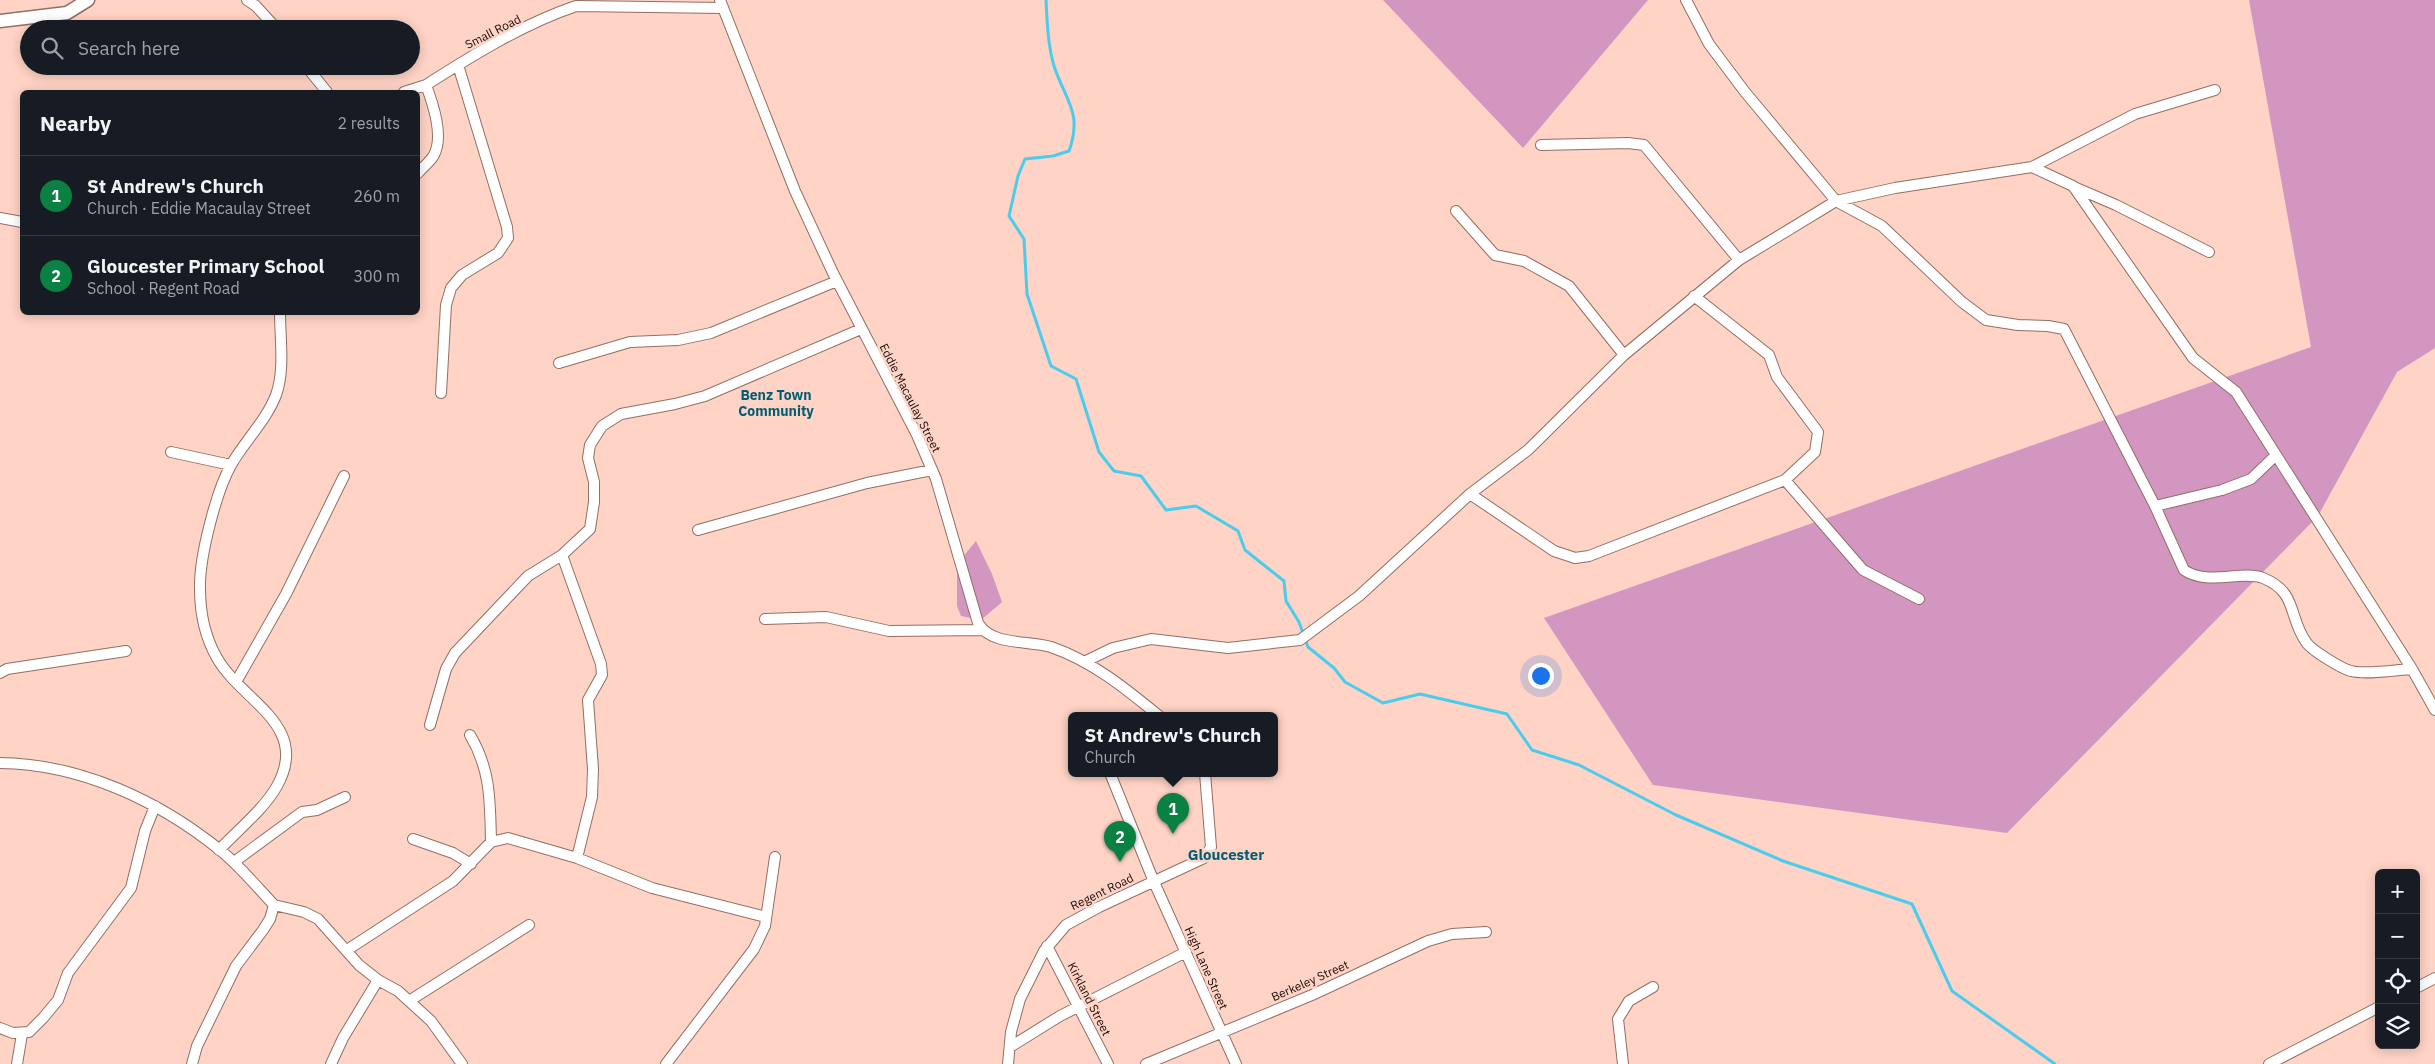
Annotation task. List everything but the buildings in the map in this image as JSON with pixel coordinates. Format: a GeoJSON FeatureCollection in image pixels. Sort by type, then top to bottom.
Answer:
{"type":"FeatureCollection","features":[{"type":"Feature","properties":{"kind":"street"},"geometry":{"type":"LineString","coordinates":[[0,21],[66,13],[88,0]]}},
{"type":"Feature","properties":{"kind":"street"},"geometry":{"type":"LineString","coordinates":[[247,0],[256,6],[269,20]]}},
{"type":"Feature","properties":{"kind":"street"},"geometry":{"type":"LineString","coordinates":[[1686,0],[1709,44],[1745,92],[1836,201],[1882,226],[1962,302],[1986,320],[2064,329],[2155,506],[2184,570],[2192,575],[2261,577],[2281,587],[2289,600],[2306,643],[2342,668],[2353,672],[2412,669]]}},
{"type":"Feature","properties":{"kind":"street","name":"Small Road"},"geometry":{"type":"LineString","coordinates":[[410,90],[426,85],[481,51],[561,11],[576,6],[722,4]]}},
{"type":"Feature","properties":{"kind":"street","name":"Eddie Macaulay Street"},"geometry":{"type":"LineString","coordinates":[[722,4],[795,191],[837,281],[917,435],[932,470],[978,623],[982,630]]}},
{"type":"Feature","properties":{"kind":"street"},"geometry":{"type":"LineString","coordinates":[[442,393],[446,305],[450,288],[462,275],[498,253],[505,246],[508,238],[507,227],[458,65]]}},
{"type":"Feature","properties":{"kind":"street"},"geometry":{"type":"LineString","coordinates":[[313,75],[325,90]]}},
{"type":"Feature","properties":{"kind":"street"},"geometry":{"type":"LineString","coordinates":[[420,171],[435,153],[437,142],[434,114],[426,85]]}},
{"type":"Feature","properties":{"kind":"street"},"geometry":{"type":"LineString","coordinates":[[1084,662],[1113,648],[1151,639],[1228,648],[1300,640],[1312,633],[1366,590],[1470,494],[1528,450],[1624,355],[1694,296],[1739,260],[1836,201],[1895,188],[2032,167],[2135,114],[2216,90]]}},
{"type":"Feature","properties":{"kind":"street"},"geometry":{"type":"LineString","coordinates":[[1541,145],[1628,143],[1644,145],[1739,260]]}},
{"type":"Feature","properties":{"kind":"street"},"geometry":{"type":"LineString","coordinates":[[2032,167],[2116,205],[2209,252]]}},
{"type":"Feature","properties":{"kind":"street"},"geometry":{"type":"LineString","coordinates":[[2073,186],[2193,358],[2236,392],[2412,669],[2435,710]]}},
{"type":"Feature","properties":{"kind":"street"},"geometry":{"type":"LineString","coordinates":[[1456,211],[1496,255],[1524,261],[1569,286],[1624,355]]}},
{"type":"Feature","properties":{"kind":"street"},"geometry":{"type":"LineString","coordinates":[[0,218],[20,222]]}},
{"type":"Feature","properties":{"kind":"street"},"geometry":{"type":"LineString","coordinates":[[559,363],[630,342],[678,340],[710,333],[837,281]]}},
{"type":"Feature","properties":{"kind":"street"},"geometry":{"type":"LineString","coordinates":[[1470,494],[1554,552],[1575,558],[1589,556],[1785,480],[1815,452],[1818,432],[1777,377],[1768,355],[1694,296]]}},
{"type":"Feature","properties":{"kind":"street"},"geometry":{"type":"LineString","coordinates":[[219,850],[271,796],[287,759],[287,746],[275,722],[236,682],[218,659],[210,645],[204,624],[200,588],[201,568],[218,499],[231,465],[276,394],[280,367],[280,315]]}},
{"type":"Feature","properties":{"kind":"street"},"geometry":{"type":"LineString","coordinates":[[430,725],[446,669],[455,653],[528,576],[562,555],[590,529],[594,502],[594,482],[588,458],[590,445],[598,431],[611,419],[621,414],[705,396],[861,329]]}},
{"type":"Feature","properties":{"kind":"street"},"geometry":{"type":"LineString","coordinates":[[171,452],[231,465]]}},
{"type":"Feature","properties":{"kind":"street"},"geometry":{"type":"LineString","coordinates":[[2155,506],[2222,490],[2251,480],[2276,455]]}},
{"type":"Feature","properties":{"kind":"street"},"geometry":{"type":"LineString","coordinates":[[698,530],[867,483],[932,470]]}},
{"type":"Feature","properties":{"kind":"street"},"geometry":{"type":"LineString","coordinates":[[236,682],[286,594],[344,476]]}},
{"type":"Feature","properties":{"kind":"street"},"geometry":{"type":"LineString","coordinates":[[1785,480],[1863,570],[1919,598]]}},
{"type":"Feature","properties":{"kind":"street"},"geometry":{"type":"LineString","coordinates":[[562,555],[601,664],[602,675],[588,700],[593,769],[592,797],[577,858]]}},
{"type":"Feature","properties":{"kind":"street"},"geometry":{"type":"LineString","coordinates":[[765,619],[826,617],[889,631],[982,630],[994,637],[1052,648],[1084,662],[1128,690],[1154,712]]}},
{"type":"Feature","properties":{"kind":"street"},"geometry":{"type":"LineString","coordinates":[[0,673],[7,670],[126,651]]}},
{"type":"Feature","properties":{"kind":"street"},"geometry":{"type":"LineString","coordinates":[[470,735],[478,749],[490,791],[491,842]]}},
{"type":"Feature","properties":{"kind":"street"},"geometry":{"type":"LineString","coordinates":[[0,760],[34,764],[93,779],[155,806],[234,862],[274,905],[304,912],[318,919],[359,965],[378,980],[398,991],[441,1033],[462,1064]]}},
{"type":"Feature","properties":{"kind":"street","name":"High Lane Street"},"geometry":{"type":"LineString","coordinates":[[1112,777],[1154,882],[1236,1064]]}},
{"type":"Feature","properties":{"kind":"street"},"geometry":{"type":"LineString","coordinates":[[1154,882],[1204,858],[1208,854],[1211,847],[1205,777]]}},
{"type":"Feature","properties":{"kind":"street"},"geometry":{"type":"LineString","coordinates":[[234,862],[302,812],[317,810],[345,797]]}},
{"type":"Feature","properties":{"kind":"street"},"geometry":{"type":"LineString","coordinates":[[0,1028],[22,1034],[29,1032],[58,1000],[68,973],[131,888],[145,831],[155,806]]}},
{"type":"Feature","properties":{"kind":"street"},"geometry":{"type":"LineString","coordinates":[[347,950],[453,881],[491,842],[508,838],[577,858],[652,888],[766,917]]}},
{"type":"Feature","properties":{"kind":"street"},"geometry":{"type":"LineString","coordinates":[[412,839],[453,853],[471,864]]}},
{"type":"Feature","properties":{"kind":"street"},"geometry":{"type":"LineString","coordinates":[[666,1064],[754,949],[765,926],[775,857]]}},
{"type":"Feature","properties":{"kind":"street","name":"Regent Road"},"geometry":{"type":"LineString","coordinates":[[1008,1064],[1014,1020],[1020,999],[1047,946],[1066,925],[1078,917],[1154,882]]}},
{"type":"Feature","properties":{"kind":"street"},"geometry":{"type":"LineString","coordinates":[[192,1064],[197,1046],[236,966],[270,919],[274,905]]}},
{"type":"Feature","properties":{"kind":"street"},"geometry":{"type":"LineString","coordinates":[[409,1001],[529,925]]}},
{"type":"Feature","properties":{"kind":"street","name":"Berkeley Street"},"geometry":{"type":"LineString","coordinates":[[1146,1064],[1312,994],[1428,941],[1452,934],[1486,932]]}},
{"type":"Feature","properties":{"kind":"street","name":"Kirkland Street"},"geometry":{"type":"LineString","coordinates":[[1047,946],[1080,1006],[1108,1064]]}},
{"type":"Feature","properties":{"kind":"street"},"geometry":{"type":"LineString","coordinates":[[1010,1047],[1080,1006],[1186,952]]}},
{"type":"Feature","properties":{"kind":"street"},"geometry":{"type":"LineString","coordinates":[[2420,986],[2435,978]]}},
{"type":"Feature","properties":{"kind":"street"},"geometry":{"type":"LineString","coordinates":[[331,1064],[343,1038],[378,980]]}},
{"type":"Feature","properties":{"kind":"street"},"geometry":{"type":"LineString","coordinates":[[1623,1064],[1618,1019],[1629,1000],[1653,987]]}},
{"type":"Feature","properties":{"kind":"street"},"geometry":{"type":"LineString","coordinates":[[2269,1064],[2375,1009]]}},
{"type":"Feature","properties":{"kind":"street"},"geometry":{"type":"LineString","coordinates":[[17,1064],[22,1034]]}},
{"type":"Feature","properties":{"kind":"shaded area"},"geometry":{"type":"Polygon","coordinates":[[[1383,0],[1648,0],[1523,148],[1383,0]]]}},
{"type":"Feature","properties":{"kind":"shaded area"},"geometry":{"type":"Polygon","coordinates":[[[2249,0],[2435,0],[2435,348],[2397,372],[2318,516],[2007,833],[1653,785],[1544,618],[2311,347],[2249,0]]]}},
{"type":"Feature","properties":{"kind":"shaded area"},"geometry":{"type":"Polygon","coordinates":[[[976,541],[992,574],[1002,602],[981,620],[961,616],[957,606],[957,564],[976,541]]]}},
{"type":"Feature","properties":{"kind":"waterway"},"geometry":{"type":"LineString","coordinates":[[1046,0],[1050,50],[1058,78],[1071,107],[1074,126],[1073,138],[1069,151],[1053,156],[1025,159],[1018,176],[1009,216],[1024,239],[1027,294],[1051,366],[1076,379],[1099,452],[1114,471],[1141,476],[1166,510],[1196,506],[1238,531],[1245,550],[1284,581],[1286,601],[1299,622],[1308,647],[1334,668],[1345,682],[1383,703],[1420,694],[1507,714],[1532,750],[1579,765],[1676,815],[1783,861],[1912,904],[1952,991],[2055,1064]]}},
{"type":"Feature","properties":{"kind":"place","name":"St Andrew's Church"},"geometry":{"type":"Point","coordinates":[1173,834]}},
{"type":"Feature","properties":{"kind":"place","name":"Gloucester Primary School"},"geometry":{"type":"Point","coordinates":[1120,862]}},
{"type":"Feature","properties":{"kind":"district","name":"Benz Town Community"},"geometry":{"type":"Point","coordinates":[776,404]}},
{"type":"Feature","properties":{"kind":"district","name":"Gloucester"},"geometry":{"type":"Point","coordinates":[1226,855]}}]}
